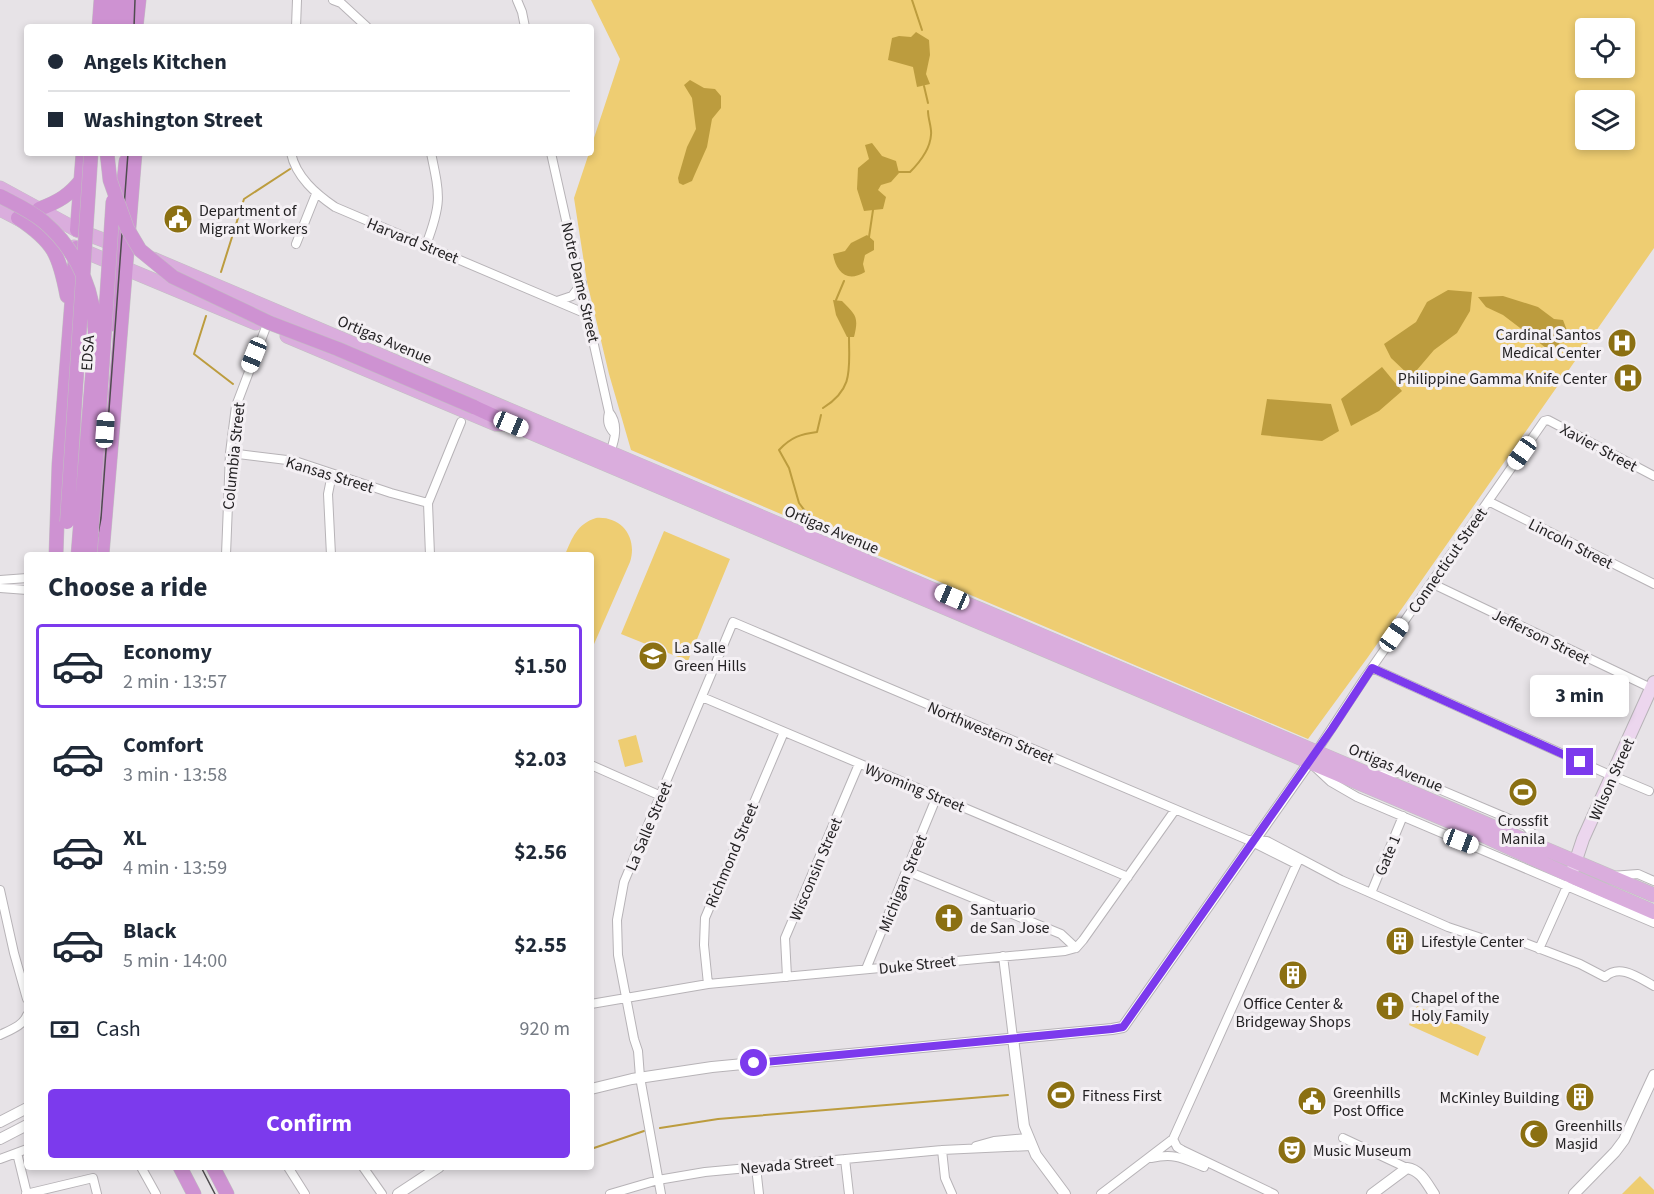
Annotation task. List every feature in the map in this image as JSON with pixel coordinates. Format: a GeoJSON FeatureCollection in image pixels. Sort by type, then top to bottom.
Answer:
{"type":"FeatureCollection","features":[{"type":"Feature","properties":{"kind":"highway"},"geometry":{"type":"LineString","coordinates":[[91,24],[92,0]]}},
{"type":"Feature","properties":{"kind":"highway"},"geometry":{"type":"LineString","coordinates":[[128,24],[135,1]]}},
{"type":"Feature","properties":{"kind":"highway"},"geometry":{"type":"LineString","coordinates":[[135,1],[135,24]]}},
{"type":"Feature","properties":{"kind":"highway"},"geometry":{"type":"LineString","coordinates":[[135,1],[141,24]]}},
{"type":"Feature","properties":{"kind":"highway"},"geometry":{"type":"LineString","coordinates":[[100,24],[110,2]]}},
{"type":"Feature","properties":{"kind":"highway"},"geometry":{"type":"LineString","coordinates":[[110,2],[113,24]]}},
{"type":"Feature","properties":{"kind":"highway"},"geometry":{"type":"LineString","coordinates":[[77,230],[83,156]]}},
{"type":"Feature","properties":{"kind":"highway","name":"EDSA"},"geometry":{"type":"LineString","coordinates":[[58,552],[67,522],[91,156]]}},
{"type":"Feature","properties":{"kind":"highway"},"geometry":{"type":"LineString","coordinates":[[107,156],[113,190],[122,218],[133,240],[140,250],[172,277],[270,323],[338,349],[511,424]]}},
{"type":"Feature","properties":{"kind":"highway","name":"EDSA"},"geometry":{"type":"LineString","coordinates":[[90,552],[117,156]]}},
{"type":"Feature","properties":{"kind":"highway"},"geometry":{"type":"LineString","coordinates":[[128,156],[127,223],[141,244],[161,262]]}},
{"type":"Feature","properties":{"kind":"highway"},"geometry":{"type":"LineString","coordinates":[[122,248],[128,156]]}},
{"type":"Feature","properties":{"kind":"highway"},"geometry":{"type":"LineString","coordinates":[[102,552],[110,340],[135,156]]}},
{"type":"Feature","properties":{"kind":"highway"},"geometry":{"type":"LineString","coordinates":[[42,211],[68,195],[81,179]]}},
{"type":"Feature","properties":{"kind":"highway"},"geometry":{"type":"LineString","coordinates":[[0,196],[41,220],[63,241],[83,274],[93,305],[94,348],[78,552]]}},
{"type":"Feature","properties":{"kind":"highway"},"geometry":{"type":"LineString","coordinates":[[18,218],[37,231],[52,247],[64,280],[71,316]]}},
{"type":"Feature","properties":{"kind":"highway"},"geometry":{"type":"LineString","coordinates":[[58,552],[59,464],[76,248]]}},
{"type":"Feature","properties":{"kind":"highway"},"geometry":{"type":"LineString","coordinates":[[97,552],[104,498],[119,266]]}},
{"type":"Feature","properties":{"kind":"highway"},"geometry":{"type":"LineString","coordinates":[[67,350],[74,340],[84,334],[96,333],[110,340]]}},
{"type":"Feature","properties":{"kind":"highway"},"geometry":{"type":"LineString","coordinates":[[182,1170],[194,1194]]}},
{"type":"Feature","properties":{"kind":"highway"},"geometry":{"type":"LineString","coordinates":[[215,1170],[227,1194]]}},
{"type":"Feature","properties":{"kind":"main road","name":"Ortigas Avenue"},"geometry":{"type":"LineString","coordinates":[[0,188],[77,230],[161,262],[610,453],[1312,757],[1482,835],[1569,881],[1654,912]]}},
{"type":"Feature","properties":{"kind":"main road","name":"Ortigas Avenue"},"geometry":{"type":"LineString","coordinates":[[0,209],[76,248],[496,424],[511,424],[1312,757],[1372,775],[1654,895]]}},
{"type":"Feature","properties":{"kind":"main road"},"geometry":{"type":"LineString","coordinates":[[36,228],[45,223],[42,211]]}},
{"type":"Feature","properties":{"kind":"main road"},"geometry":{"type":"LineString","coordinates":[[76,248],[77,230]]}},
{"type":"Feature","properties":{"kind":"main road"},"geometry":{"type":"LineString","coordinates":[[323,352],[331,343],[331,334]]}},
{"type":"Feature","properties":{"kind":"main road"},"geometry":{"type":"LineString","coordinates":[[346,361],[339,352],[340,347],[354,344]]}},
{"type":"Feature","properties":{"kind":"main road","name":"Wilson Street"},"geometry":{"type":"LineString","coordinates":[[1569,881],[1653,689]]}},
{"type":"Feature","properties":{"kind":"main road","name":"Wilson Street"},"geometry":{"type":"LineString","coordinates":[[1578,862],[1606,789],[1615,777]]}},
{"type":"Feature","properties":{"kind":"street"},"geometry":{"type":"LineString","coordinates":[[296,24],[297,0]]}},
{"type":"Feature","properties":{"kind":"street"},"geometry":{"type":"LineString","coordinates":[[333,0],[341,3],[364,24]]}},
{"type":"Feature","properties":{"kind":"street"},"geometry":{"type":"LineString","coordinates":[[517,0],[524,24]]}},
{"type":"Feature","properties":{"kind":"street","name":"Harvard Street"},"geometry":{"type":"LineString","coordinates":[[291,156],[316,194],[352,215],[589,315]]}},
{"type":"Feature","properties":{"kind":"street"},"geometry":{"type":"LineString","coordinates":[[426,245],[439,207],[439,192],[432,156]]}},
{"type":"Feature","properties":{"kind":"street","name":"Notre Dame Street"},"geometry":{"type":"LineString","coordinates":[[552,156],[582,283],[609,412],[614,417],[616,427],[610,453]]}},
{"type":"Feature","properties":{"kind":"street"},"geometry":{"type":"LineString","coordinates":[[296,244],[316,194]]}},
{"type":"Feature","properties":{"kind":"street"},"geometry":{"type":"LineString","coordinates":[[556,302],[573,296],[582,283]]}},
{"type":"Feature","properties":{"kind":"street","name":"Columbia Street"},"geometry":{"type":"LineString","coordinates":[[226,552],[230,453],[236,406],[266,327]]}},
{"type":"Feature","properties":{"kind":"street","name":"Xavier Street"},"geometry":{"type":"LineString","coordinates":[[1544,421],[1548,420],[1654,476]]}},
{"type":"Feature","properties":{"kind":"street","name":"Connecticut Street"},"geometry":{"type":"LineString","coordinates":[[594,1088],[640,1077],[723,1065],[1123,1027],[1544,421]]}},
{"type":"Feature","properties":{"kind":"street"},"geometry":{"type":"LineString","coordinates":[[430,552],[428,503],[461,422]]}},
{"type":"Feature","properties":{"kind":"street","name":"Kansas Street"},"geometry":{"type":"LineString","coordinates":[[230,453],[286,459],[428,503]]}},
{"type":"Feature","properties":{"kind":"street"},"geometry":{"type":"LineString","coordinates":[[331,552],[328,494],[332,474]]}},
{"type":"Feature","properties":{"kind":"street","name":"Lincoln Street"},"geometry":{"type":"LineString","coordinates":[[1488,501],[1654,584]]}},
{"type":"Feature","properties":{"kind":"street"},"geometry":{"type":"LineString","coordinates":[[0,580],[24,578]]}},
{"type":"Feature","properties":{"kind":"street","name":"Jefferson Street"},"geometry":{"type":"LineString","coordinates":[[1431,583],[1653,689]]}},
{"type":"Feature","properties":{"kind":"street"},"geometry":{"type":"LineString","coordinates":[[0,588],[24,590]]}},
{"type":"Feature","properties":{"kind":"street","name":"La Salle Street"},"geometry":{"type":"LineString","coordinates":[[661,1194],[640,1077],[638,1051],[618,955],[617,920],[624,882],[733,622]]}},
{"type":"Feature","properties":{"kind":"street","name":"Northwestern Street"},"geometry":{"type":"LineString","coordinates":[[733,622],[1252,841],[1448,927],[1482,939],[1525,943],[1605,976],[1610,972],[1620,971],[1654,986]]}},
{"type":"Feature","properties":{"kind":"street"},"geometry":{"type":"LineString","coordinates":[[1372,668],[1649,791]]}},
{"type":"Feature","properties":{"kind":"street","name":"Wyoming Street"},"geometry":{"type":"LineString","coordinates":[[702,697],[1128,877]]}},
{"type":"Feature","properties":{"kind":"street","name":"Richmond Street"},"geometry":{"type":"LineString","coordinates":[[708,984],[704,945],[705,918],[784,732]]}},
{"type":"Feature","properties":{"kind":"street"},"geometry":{"type":"LineString","coordinates":[[1312,757],[1331,782],[1348,792],[1569,881],[1654,923]]}},
{"type":"Feature","properties":{"kind":"street","name":"Wisconsin Street"},"geometry":{"type":"LineString","coordinates":[[787,977],[785,938],[859,764]]}},
{"type":"Feature","properties":{"kind":"street"},"geometry":{"type":"LineString","coordinates":[[594,766],[661,796]]}},
{"type":"Feature","properties":{"kind":"street","name":"Michigan Street"},"geometry":{"type":"LineString","coordinates":[[866,969],[937,796]]}},
{"type":"Feature","properties":{"kind":"street"},"geometry":{"type":"LineString","coordinates":[[907,870],[1061,934],[1076,948],[1174,810]]}},
{"type":"Feature","properties":{"kind":"street","name":"Gate 1"},"geometry":{"type":"LineString","coordinates":[[1371,893],[1403,816]]}},
{"type":"Feature","properties":{"kind":"street"},"geometry":{"type":"LineString","coordinates":[[1101,1194],[1173,1139],[1298,861]]}},
{"type":"Feature","properties":{"kind":"street"},"geometry":{"type":"LineString","coordinates":[[1610,876],[1638,874],[1654,881]]}},
{"type":"Feature","properties":{"kind":"street"},"geometry":{"type":"LineString","coordinates":[[1539,949],[1569,881]]}},
{"type":"Feature","properties":{"kind":"street"},"geometry":{"type":"LineString","coordinates":[[0,890],[24,988]]}},
{"type":"Feature","properties":{"kind":"street","name":"Duke Street"},"geometry":{"type":"LineString","coordinates":[[594,1003],[708,984],[1065,951],[1076,948]]}},
{"type":"Feature","properties":{"kind":"street"},"geometry":{"type":"LineString","coordinates":[[1003,956],[1024,1126],[1029,1142],[1065,1194]]}},
{"type":"Feature","properties":{"kind":"street"},"geometry":{"type":"LineString","coordinates":[[0,1035],[20,1025],[24,1020]]}},
{"type":"Feature","properties":{"kind":"street"},"geometry":{"type":"LineString","coordinates":[[1575,1194],[1624,1140],[1654,1075]]}},
{"type":"Feature","properties":{"kind":"street"},"geometry":{"type":"LineString","coordinates":[[0,1122],[24,1110]]}},
{"type":"Feature","properties":{"kind":"street"},"geometry":{"type":"LineString","coordinates":[[0,1139],[24,1127]]}},
{"type":"Feature","properties":{"kind":"street"},"geometry":{"type":"LineString","coordinates":[[1343,1138],[1407,1168],[1414,1169],[1434,1194]]}},
{"type":"Feature","properties":{"kind":"street"},"geometry":{"type":"LineString","coordinates":[[1173,1139],[1177,1147],[1182,1150],[1274,1194]]}},
{"type":"Feature","properties":{"kind":"street","name":"Nevada Street"},"geometry":{"type":"LineString","coordinates":[[610,1194],[658,1180],[705,1172],[967,1148],[995,1149],[1029,1142]]}},
{"type":"Feature","properties":{"kind":"street"},"geometry":{"type":"LineString","coordinates":[[0,1159],[24,1150]]}},
{"type":"Feature","properties":{"kind":"street"},"geometry":{"type":"LineString","coordinates":[[942,1150],[945,1178],[952,1194]]}},
{"type":"Feature","properties":{"kind":"street"},"geometry":{"type":"LineString","coordinates":[[16,1153],[27,1194],[93,1178],[97,1194]]}},
{"type":"Feature","properties":{"kind":"street"},"geometry":{"type":"LineString","coordinates":[[1147,1159],[1176,1155],[1207,1168]]}},
{"type":"Feature","properties":{"kind":"street"},"geometry":{"type":"LineString","coordinates":[[1386,1158],[1396,1167],[1397,1174]]}},
{"type":"Feature","properties":{"kind":"street"},"geometry":{"type":"LineString","coordinates":[[845,1159],[849,1194]]}},
{"type":"Feature","properties":{"kind":"street"},"geometry":{"type":"LineString","coordinates":[[756,1167],[759,1194]]}},
{"type":"Feature","properties":{"kind":"street"},"geometry":{"type":"LineString","coordinates":[[1372,1194],[1407,1168]]}},
{"type":"Feature","properties":{"kind":"street"},"geometry":{"type":"LineString","coordinates":[[143,1170],[156,1194]]}},
{"type":"Feature","properties":{"kind":"street"},"geometry":{"type":"LineString","coordinates":[[290,1170],[305,1194]]}},
{"type":"Feature","properties":{"kind":"street"},"geometry":{"type":"LineString","coordinates":[[365,1170],[382,1194]]}},
{"type":"Feature","properties":{"kind":"street"},"geometry":{"type":"LineString","coordinates":[[398,1194],[434,1170]]}},
{"type":"Feature","properties":{"kind":"shaded area"},"geometry":{"type":"Polygon","coordinates":[[[591,0],[1654,0],[1654,248],[1368,657],[1308,739],[631,450],[609,374],[587,282],[574,198],[588,156],[594,156],[594,138],[620,59],[591,0]]]}},
{"type":"Feature","properties":{"kind":"shaded area"},"geometry":{"type":"Polygon","coordinates":[[[916,32],[929,40],[930,55],[926,74],[930,84],[917,87],[913,67],[888,60],[892,38],[911,37],[916,32]]]}},
{"type":"Feature","properties":{"kind":"shaded area"},"geometry":{"type":"Polygon","coordinates":[[[690,80],[704,88],[715,89],[721,96],[721,108],[712,119],[707,147],[692,181],[683,185],[679,183],[678,178],[687,147],[696,129],[692,98],[684,85],[690,80]]]}},
{"type":"Feature","properties":{"kind":"shaded area"},"geometry":{"type":"Polygon","coordinates":[[[872,143],[882,156],[896,161],[899,173],[891,182],[881,185],[878,190],[886,197],[883,209],[864,211],[857,189],[858,168],[869,159],[865,145],[872,143]]]}},
{"type":"Feature","properties":{"kind":"shaded area"},"geometry":{"type":"Polygon","coordinates":[[[867,235],[874,241],[874,250],[865,255],[863,264],[865,272],[853,276],[843,274],[833,254],[845,251],[851,243],[867,235]]]}},
{"type":"Feature","properties":{"kind":"shaded area"},"geometry":{"type":"Polygon","coordinates":[[[1448,290],[1472,292],[1470,311],[1457,333],[1434,350],[1411,377],[1391,358],[1384,344],[1416,322],[1427,302],[1448,290]]]}},
{"type":"Feature","properties":{"kind":"shaded area"},"geometry":{"type":"Polygon","coordinates":[[[1503,296],[1538,307],[1554,319],[1563,320],[1568,333],[1550,351],[1503,315],[1486,307],[1478,297],[1503,296]]]}},
{"type":"Feature","properties":{"kind":"shaded area"},"geometry":{"type":"Polygon","coordinates":[[[833,300],[842,301],[853,313],[856,321],[854,337],[847,337],[836,315],[833,300]]]}},
{"type":"Feature","properties":{"kind":"shaded area"},"geometry":{"type":"Polygon","coordinates":[[[1382,367],[1402,391],[1379,411],[1351,426],[1341,399],[1382,367]]]}},
{"type":"Feature","properties":{"kind":"shaded area"},"geometry":{"type":"Polygon","coordinates":[[[1267,399],[1331,404],[1339,431],[1322,441],[1261,435],[1267,399]]]}},
{"type":"Feature","properties":{"kind":"shaded area"},"geometry":{"type":"Polygon","coordinates":[[[605,518],[620,524],[632,544],[630,562],[594,644],[594,552],[566,552],[573,537],[589,521],[605,518]]]}},
{"type":"Feature","properties":{"kind":"shaded area"},"geometry":{"type":"Polygon","coordinates":[[[664,531],[730,559],[688,661],[621,634],[664,531]]]}},
{"type":"Feature","properties":{"kind":"shaded area"},"geometry":{"type":"Polygon","coordinates":[[[636,735],[643,762],[625,767],[618,740],[636,735]]]}},
{"type":"Feature","properties":{"kind":"shaded area"},"geometry":{"type":"Polygon","coordinates":[[[1417,1006],[1486,1037],[1478,1056],[1409,1025],[1417,1006]]]}},
{"type":"Feature","properties":{"kind":"shaded area"},"geometry":{"type":"Polygon","coordinates":[[[1640,1176],[1654,1190],[1654,1194],[1622,1194],[1640,1176]]]}},
{"type":"Feature","properties":{"kind":"waterway"},"geometry":{"type":"LineString","coordinates":[[912,0],[922,30]]}},
{"type":"Feature","properties":{"kind":"waterway"},"geometry":{"type":"LineString","coordinates":[[924,86],[928,103]]}},
{"type":"Feature","properties":{"kind":"waterway"},"geometry":{"type":"LineString","coordinates":[[898,172],[910,172],[927,151],[931,132],[928,111]]}},
{"type":"Feature","properties":{"kind":"waterway"},"geometry":{"type":"LineString","coordinates":[[221,272],[244,199],[290,169]]}},
{"type":"Feature","properties":{"kind":"waterway"},"geometry":{"type":"LineString","coordinates":[[869,237],[873,210]]}},
{"type":"Feature","properties":{"kind":"waterway"},"geometry":{"type":"LineString","coordinates":[[836,300],[844,281]]}},
{"type":"Feature","properties":{"kind":"waterway"},"geometry":{"type":"LineString","coordinates":[[206,316],[194,354],[233,384]]}},
{"type":"Feature","properties":{"kind":"waterway"},"geometry":{"type":"LineString","coordinates":[[823,408],[833,401],[845,386],[849,369],[849,337]]}},
{"type":"Feature","properties":{"kind":"waterway"},"geometry":{"type":"LineString","coordinates":[[821,415],[817,432],[796,437],[779,450],[789,468],[799,503],[808,515],[828,529]]}},
{"type":"Feature","properties":{"kind":"waterway"},"geometry":{"type":"LineString","coordinates":[[660,1128],[718,1119],[1008,1095]]}},
{"type":"Feature","properties":{"kind":"waterway"},"geometry":{"type":"LineString","coordinates":[[594,1148],[644,1131]]}},
{"type":"Feature","properties":{"kind":"tram line"},"geometry":{"type":"LineString","coordinates":[[134,24],[135,0]]}},
{"type":"Feature","properties":{"kind":"tram line"},"geometry":{"type":"LineString","coordinates":[[95,552],[101,518],[128,156]]}},
{"type":"Feature","properties":{"kind":"tram line"},"geometry":{"type":"LineString","coordinates":[[203,1170],[215,1194]]}},
{"type":"Feature","properties":{"kind":"place","name":"Department of Migrant Workers"},"geometry":{"type":"Point","coordinates":[178,219]}},
{"type":"Feature","properties":{"kind":"place","name":"Cardinal Santos Medical Center"},"geometry":{"type":"Point","coordinates":[1622,343]}},
{"type":"Feature","properties":{"kind":"place","name":"Philippine Gamma Knife Center"},"geometry":{"type":"Point","coordinates":[1628,378]}},
{"type":"Feature","properties":{"kind":"place","name":"La Salle Green Hills"},"geometry":{"type":"Point","coordinates":[653,656]}},
{"type":"Feature","properties":{"kind":"place","name":"Crossfit Manila"},"geometry":{"type":"Point","coordinates":[1523,792]}},
{"type":"Feature","properties":{"kind":"place","name":"Santuario de San Jose"},"geometry":{"type":"Point","coordinates":[949,918]}},
{"type":"Feature","properties":{"kind":"place","name":"Lifestyle Center"},"geometry":{"type":"Point","coordinates":[1400,941]}},
{"type":"Feature","properties":{"kind":"place","name":"Office Center & Bridgeway Shops"},"geometry":{"type":"Point","coordinates":[1293,975]}},
{"type":"Feature","properties":{"kind":"place","name":"Chapel of the Holy Family"},"geometry":{"type":"Point","coordinates":[1390,1006]}},
{"type":"Feature","properties":{"kind":"place","name":"Fitness First"},"geometry":{"type":"Point","coordinates":[1061,1095]}},
{"type":"Feature","properties":{"kind":"place","name":"McKinley Building"},"geometry":{"type":"Point","coordinates":[1580,1097]}},
{"type":"Feature","properties":{"kind":"place","name":"Greenhills Post Office"},"geometry":{"type":"Point","coordinates":[1312,1101]}},
{"type":"Feature","properties":{"kind":"place","name":"Greenhills Masjid"},"geometry":{"type":"Point","coordinates":[1534,1134]}},
{"type":"Feature","properties":{"kind":"place","name":"Music Museum"},"geometry":{"type":"Point","coordinates":[1292,1150]}},
{"type":"Feature","properties":{"kind":"route"},"geometry":{"type":"LineString","coordinates":[[754,1063],[1123,1027],[1332,729],[1372,668],[1580,762]]}}]}
